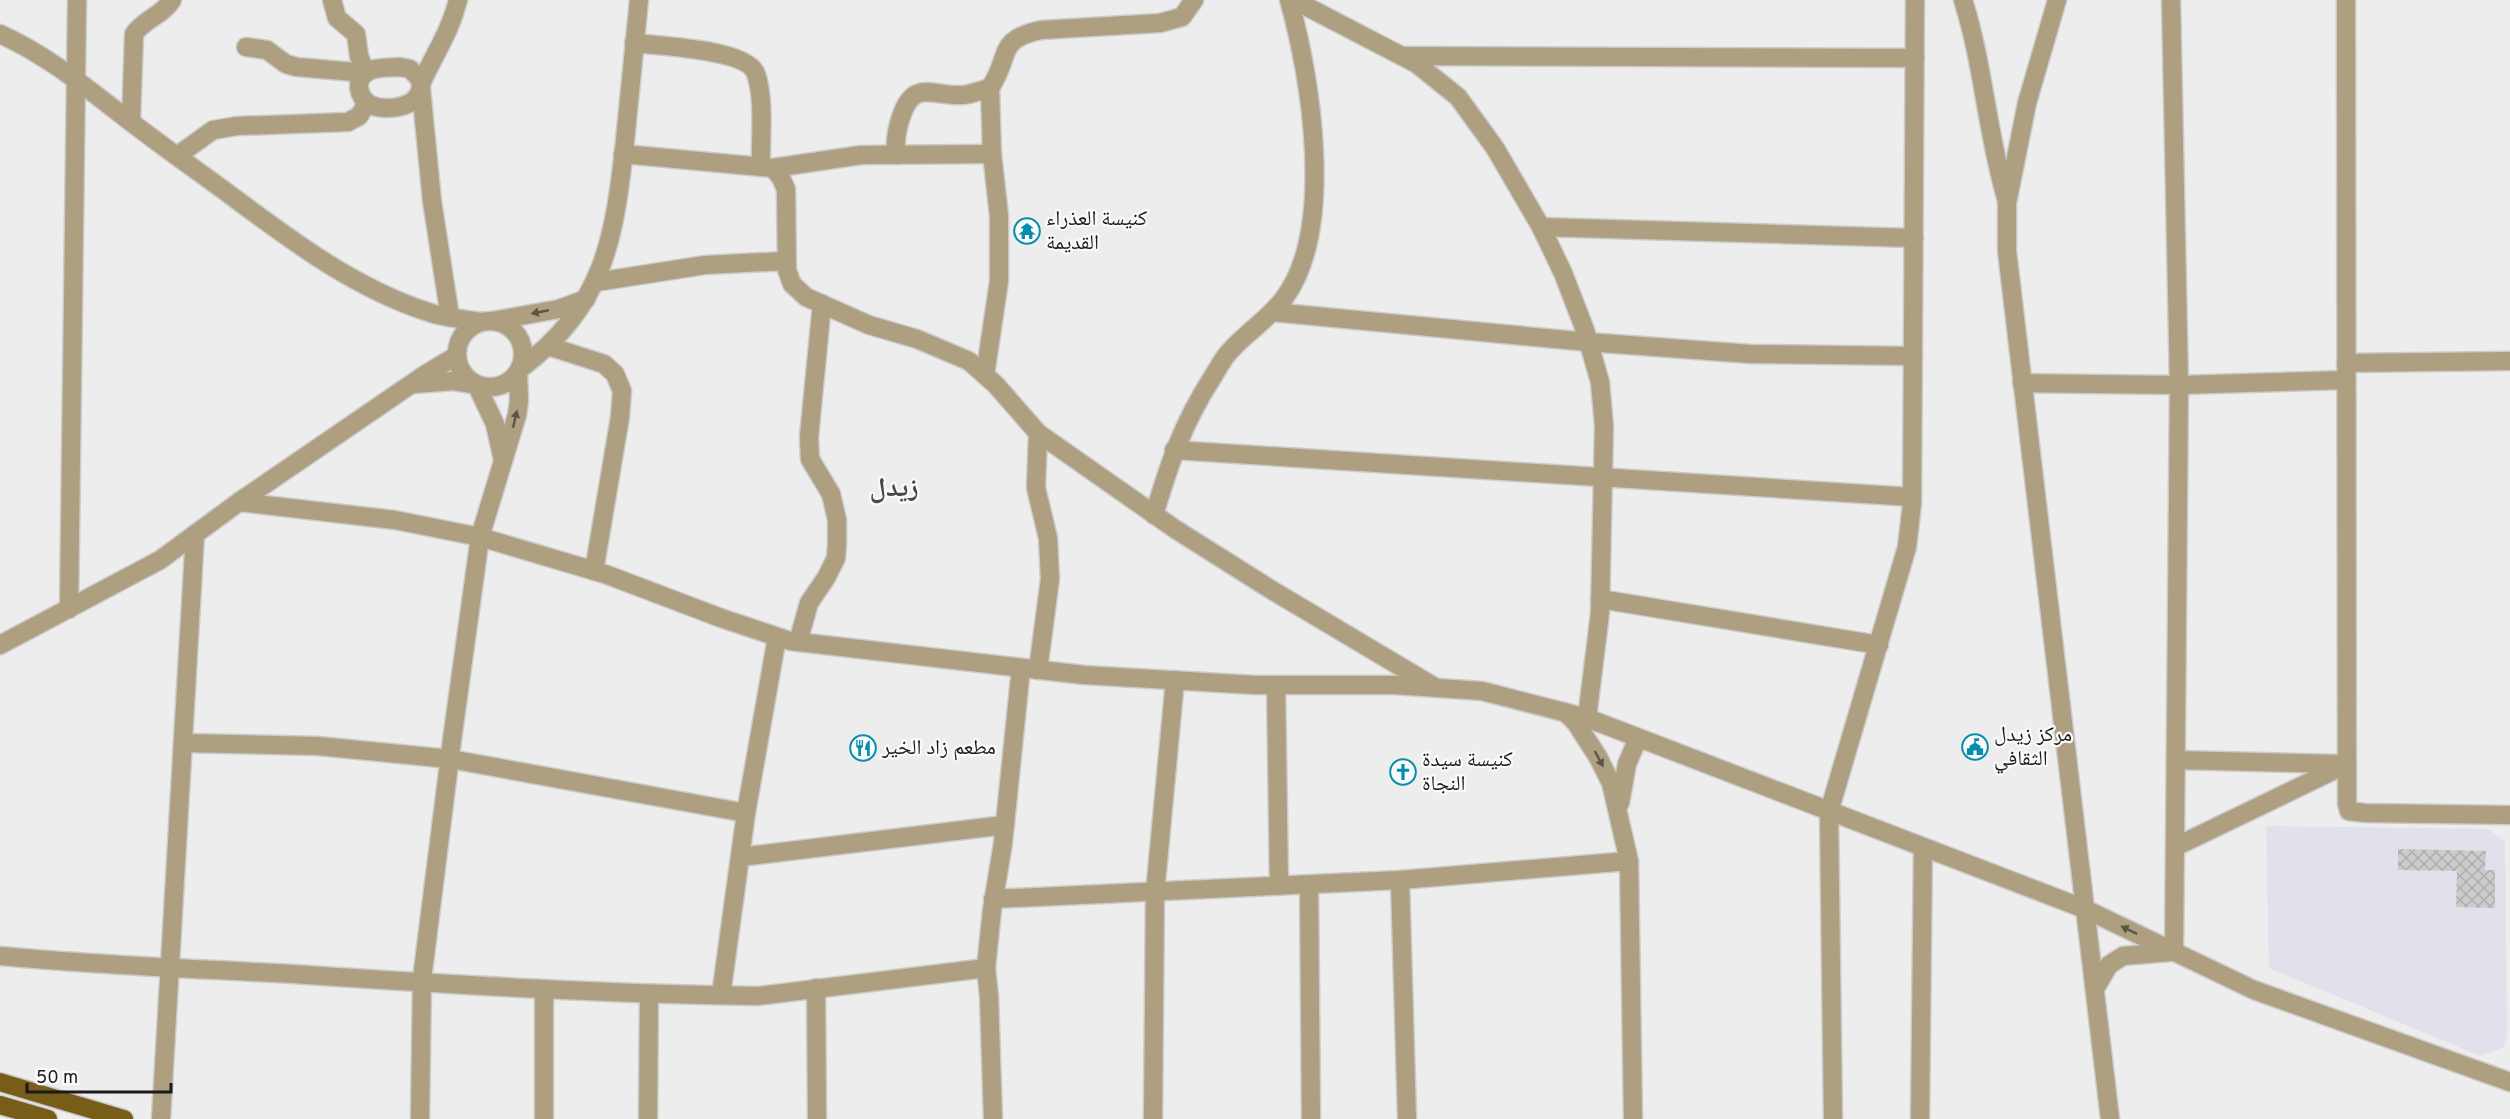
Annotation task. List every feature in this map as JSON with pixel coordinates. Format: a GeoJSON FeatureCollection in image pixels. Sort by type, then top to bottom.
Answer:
{"type":"FeatureCollection","features":[{"type":"Feature","properties":{"kind":"main road"},"geometry":{"type":"LineString","coordinates":[[0,1082],[124,1119]]}},
{"type":"Feature","properties":{"kind":"main road"},"geometry":{"type":"LineString","coordinates":[[0,1105],[48,1119]]}},
{"type":"Feature","properties":{"kind":"street"},"geometry":{"type":"LineString","coordinates":[[69,609],[74,77],[77,0]]}},
{"type":"Feature","properties":{"kind":"street"},"geometry":{"type":"LineString","coordinates":[[131,122],[134,34],[139,27],[164,12],[172,0]]}},
{"type":"Feature","properties":{"kind":"street"},"geometry":{"type":"LineString","coordinates":[[332,0],[337,18],[356,34],[359,56],[366,73]]}},
{"type":"Feature","properties":{"kind":"street"},"geometry":{"type":"LineString","coordinates":[[366,73],[359,85],[361,95],[367,102],[375,106],[406,105],[415,101],[432,58],[445,40],[458,0]]}},
{"type":"Feature","properties":{"kind":"street"},"geometry":{"type":"LineString","coordinates":[[412,384],[433,382],[500,386],[513,379],[563,331],[596,282],[614,226],[639,0]]}},
{"type":"Feature","properties":{"kind":"street"},"geometry":{"type":"LineString","coordinates":[[985,375],[999,281],[999,216],[992,154],[990,88],[1000,73],[1007,45],[1022,34],[1041,30],[1160,23],[1182,17],[1194,0]]}},
{"type":"Feature","properties":{"kind":"street"},"geometry":{"type":"LineString","coordinates":[[1154,515],[1174,450],[1193,408],[1229,352],[1285,297],[1300,270],[1309,230],[1315,177],[1311,108],[1299,36],[1289,0]]}},
{"type":"Feature","properties":{"kind":"street"},"geometry":{"type":"LineString","coordinates":[[1294,0],[1418,64],[1458,97],[1495,148],[1541,227],[1563,273],[1600,382],[1604,426],[1600,599],[1587,718]]}},
{"type":"Feature","properties":{"kind":"street"},"geometry":{"type":"LineString","coordinates":[[1833,1119],[1829,812],[1907,547],[1912,498],[1915,0]]}},
{"type":"Feature","properties":{"kind":"street"},"geometry":{"type":"LineString","coordinates":[[1963,0],[1974,34],[1995,163],[2007,203]]}},
{"type":"Feature","properties":{"kind":"street"},"geometry":{"type":"LineString","coordinates":[[2057,0],[2027,104],[2007,203],[2007,251],[2110,1119]]}},
{"type":"Feature","properties":{"kind":"street"},"geometry":{"type":"LineString","coordinates":[[2171,0],[2179,385],[2174,952]]}},
{"type":"Feature","properties":{"kind":"street"},"geometry":{"type":"LineString","coordinates":[[2346,0],[2347,804],[2349,811],[2510,815]]}},
{"type":"Feature","properties":{"kind":"street"},"geometry":{"type":"LineString","coordinates":[[0,34],[39,54],[74,77],[303,249],[387,296],[429,313],[507,326],[519,338],[523,353],[519,371],[518,408],[504,464],[480,537],[450,759],[422,984],[420,1119]]}},
{"type":"Feature","properties":{"kind":"street"},"geometry":{"type":"LineString","coordinates":[[634,43],[727,55],[751,66],[756,73],[767,167],[782,178],[786,189],[786,261],[792,284],[806,297],[869,325],[917,339],[969,361],[985,375],[1038,433],[1154,515],[1270,589],[1438,688]]}},
{"type":"Feature","properties":{"kind":"street"},"geometry":{"type":"LineString","coordinates":[[246,47],[267,50],[286,64],[297,67],[366,73],[375,69],[405,68],[414,71],[421,86],[432,201],[450,317]]}},
{"type":"Feature","properties":{"kind":"street"},"geometry":{"type":"LineString","coordinates":[[1401,56],[1915,58]]}},
{"type":"Feature","properties":{"kind":"street"},"geometry":{"type":"LineString","coordinates":[[897,155],[897,127],[905,104],[912,96],[920,93],[964,95],[990,88]]}},
{"type":"Feature","properties":{"kind":"street"},"geometry":{"type":"LineString","coordinates":[[177,156],[213,130],[237,126],[348,122],[359,116],[367,102]]}},
{"type":"Feature","properties":{"kind":"street"},"geometry":{"type":"LineString","coordinates":[[623,154],[767,167],[861,155],[992,154]]}},
{"type":"Feature","properties":{"kind":"street"},"geometry":{"type":"LineString","coordinates":[[1541,227],[1914,238]]}},
{"type":"Feature","properties":{"kind":"street"},"geometry":{"type":"LineString","coordinates":[[596,282],[705,265],[786,261]]}},
{"type":"Feature","properties":{"kind":"street"},"geometry":{"type":"LineString","coordinates":[[0,645],[160,560],[239,502],[412,384],[457,350],[466,330],[487,321],[559,309],[586,298]]}},
{"type":"Feature","properties":{"kind":"street"},"geometry":{"type":"LineString","coordinates":[[798,642],[809,603],[836,558],[837,544],[837,520],[831,494],[810,459],[809,437],[822,304]]}},
{"type":"Feature","properties":{"kind":"street"},"geometry":{"type":"LineString","coordinates":[[1272,312],[1588,342],[1751,354],[1913,356]]}},
{"type":"Feature","properties":{"kind":"street"},"geometry":{"type":"LineString","coordinates":[[429,313],[457,350],[461,372],[475,385],[495,424],[504,464]]}},
{"type":"Feature","properties":{"kind":"street"},"geometry":{"type":"LineString","coordinates":[[548,346],[604,364],[615,374],[622,391],[620,417],[594,571]]}},
{"type":"Feature","properties":{"kind":"street"},"geometry":{"type":"LineString","coordinates":[[2022,383],[2179,385],[2510,361]]}},
{"type":"Feature","properties":{"kind":"street"},"geometry":{"type":"LineString","coordinates":[[993,1119],[986,968],[993,899],[1030,669],[1050,579],[1048,538],[1036,488],[1038,433]]}},
{"type":"Feature","properties":{"kind":"street"},"geometry":{"type":"LineString","coordinates":[[1174,450],[1912,498]]}},
{"type":"Feature","properties":{"kind":"street"},"geometry":{"type":"LineString","coordinates":[[239,502],[395,520],[480,537],[594,571],[777,637],[798,642],[1030,669],[1175,680],[1276,685],[1394,685],[1482,691],[1587,718],[2085,909],[2254,990],[2510,1082]]}},
{"type":"Feature","properties":{"kind":"street"},"geometry":{"type":"LineString","coordinates":[[161,1119],[195,534]]}},
{"type":"Feature","properties":{"kind":"street"},"geometry":{"type":"LineString","coordinates":[[1600,599],[1878,645]]}},
{"type":"Feature","properties":{"kind":"street"},"geometry":{"type":"LineString","coordinates":[[721,995],[746,813],[777,637]]}},
{"type":"Feature","properties":{"kind":"street"},"geometry":{"type":"LineString","coordinates":[[1153,1119],[1155,893],[1175,680]]}},
{"type":"Feature","properties":{"kind":"street"},"geometry":{"type":"LineString","coordinates":[[1276,685],[1279,886]]}},
{"type":"Feature","properties":{"kind":"street"},"geometry":{"type":"LineString","coordinates":[[1564,712],[1576,723],[1598,757],[1611,783],[1629,861],[1633,1119]]}},
{"type":"Feature","properties":{"kind":"street"},"geometry":{"type":"LineString","coordinates":[[1618,816],[1627,764],[1638,738]]}},
{"type":"Feature","properties":{"kind":"street"},"geometry":{"type":"LineString","coordinates":[[183,742],[318,746],[450,759],[746,813]]}},
{"type":"Feature","properties":{"kind":"street"},"geometry":{"type":"LineString","coordinates":[[2176,760],[2347,764]]}},
{"type":"Feature","properties":{"kind":"street"},"geometry":{"type":"LineString","coordinates":[[2175,847],[2347,764]]}},
{"type":"Feature","properties":{"kind":"street"},"geometry":{"type":"LineString","coordinates":[[740,857],[1005,825]]}},
{"type":"Feature","properties":{"kind":"street"},"geometry":{"type":"LineString","coordinates":[[1920,1119],[1923,848]]}},
{"type":"Feature","properties":{"kind":"street"},"geometry":{"type":"LineString","coordinates":[[993,899],[1400,880],[1629,861]]}},
{"type":"Feature","properties":{"kind":"street"},"geometry":{"type":"LineString","coordinates":[[1400,880],[1407,1119]]}},
{"type":"Feature","properties":{"kind":"street"},"geometry":{"type":"LineString","coordinates":[[1309,885],[1311,1119]]}},
{"type":"Feature","properties":{"kind":"street"},"geometry":{"type":"LineString","coordinates":[[2096,987],[2109,964],[2123,956],[2174,952]]}},
{"type":"Feature","properties":{"kind":"street"},"geometry":{"type":"LineString","coordinates":[[0,956],[74,963],[422,984],[649,994],[758,996],[986,968]]}},
{"type":"Feature","properties":{"kind":"street"},"geometry":{"type":"LineString","coordinates":[[816,988],[817,1119]]}},
{"type":"Feature","properties":{"kind":"street"},"geometry":{"type":"LineString","coordinates":[[544,990],[544,1119]]}},
{"type":"Feature","properties":{"kind":"street"},"geometry":{"type":"LineString","coordinates":[[648,1119],[649,994]]}},
{"type":"Feature","properties":{"kind":"shaded area"},"geometry":{"type":"Polygon","coordinates":[[[2266,826],[2488,829],[2505,841],[2507,1035],[2504,1047],[2480,1056],[2269,968],[2266,826]]]}},
{"type":"Feature","properties":{"kind":"building"},"geometry":{"type":"Polygon","coordinates":[[[2398,849],[2486,851],[2485,870],[2495,870],[2495,908],[2456,907],[2457,871],[2398,870],[2398,849]]]}},
{"type":"Feature","properties":{"kind":"place","name":"كنيسة العذراء القديمة"},"geometry":{"type":"Point","coordinates":[1027,231]}},
{"type":"Feature","properties":{"kind":"place","name":"مركز زيدل الثقافي"},"geometry":{"type":"Point","coordinates":[1975,747]}},
{"type":"Feature","properties":{"kind":"place","name":"مطعم زاد الخير"},"geometry":{"type":"Point","coordinates":[863,748]}},
{"type":"Feature","properties":{"kind":"place","name":"كنيسة سيدة النجاة"},"geometry":{"type":"Point","coordinates":[1403,772]}},
{"type":"Feature","properties":{"kind":"district","name":"زيدل"},"geometry":{"type":"Point","coordinates":[894,489]}}]}
